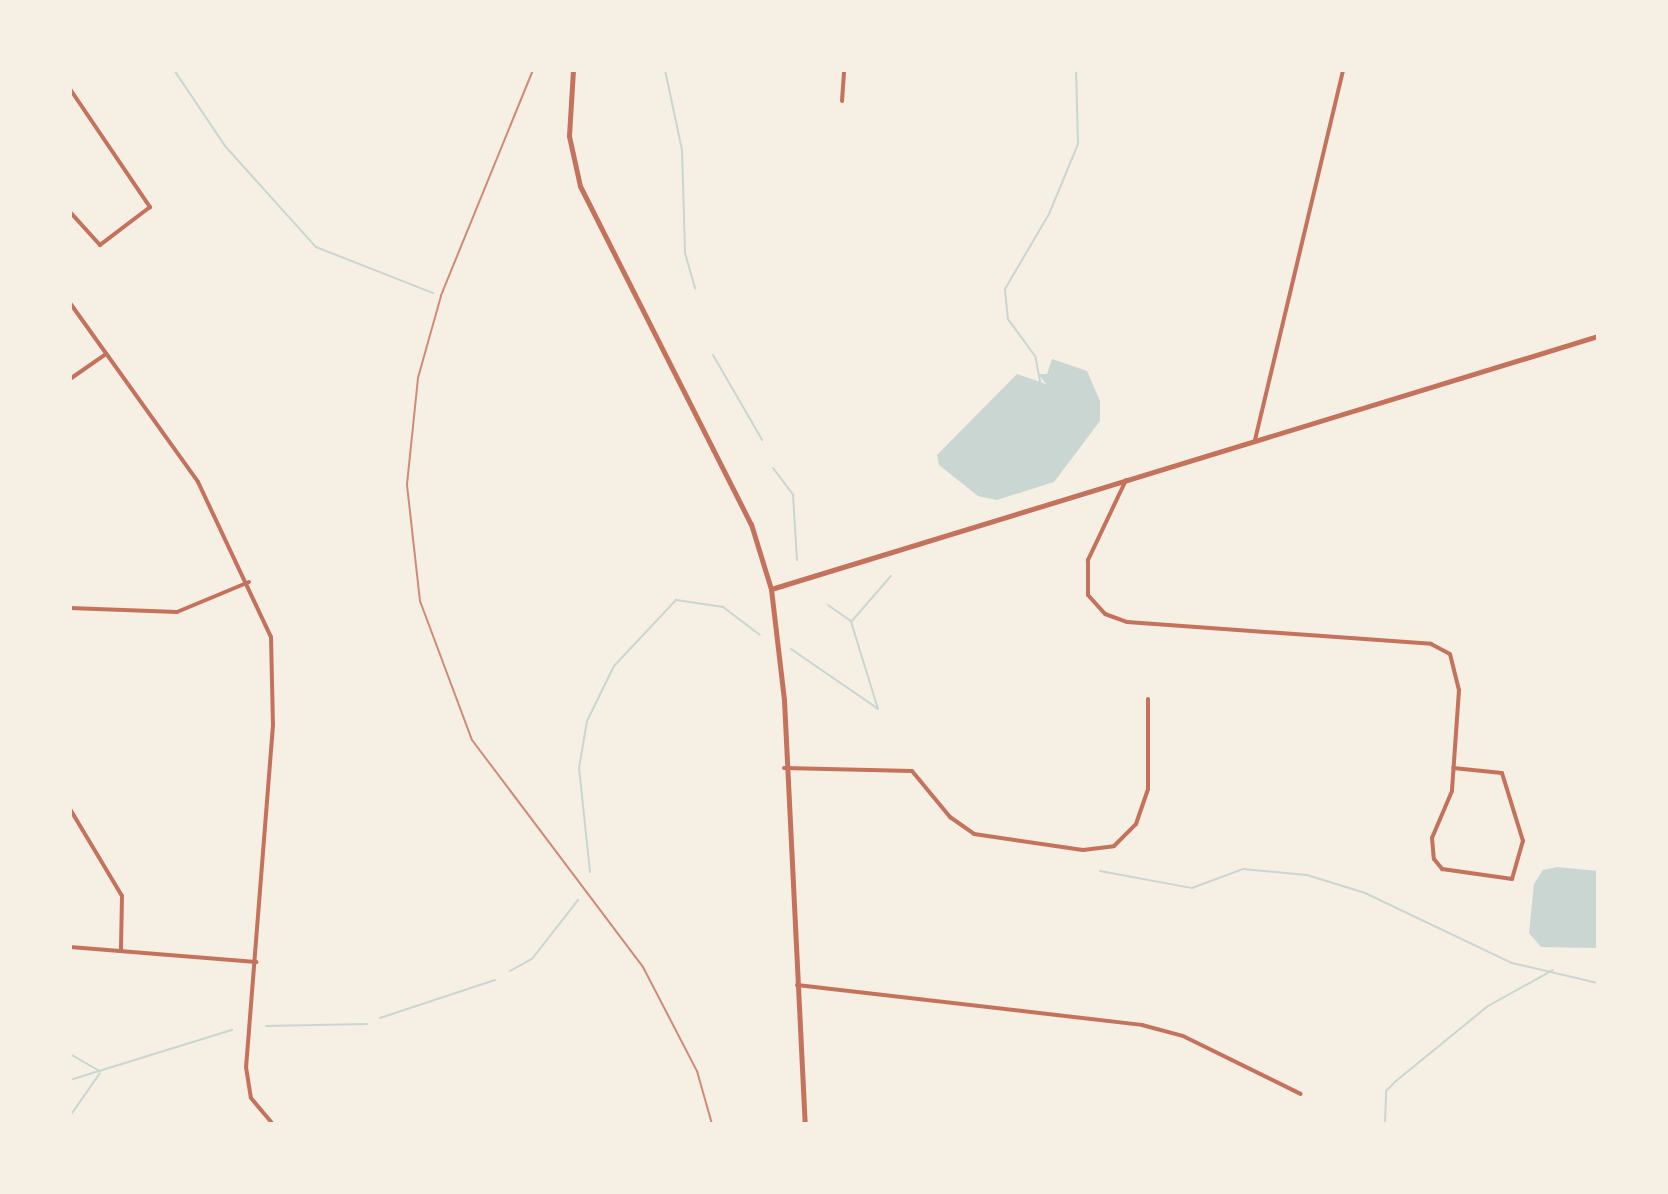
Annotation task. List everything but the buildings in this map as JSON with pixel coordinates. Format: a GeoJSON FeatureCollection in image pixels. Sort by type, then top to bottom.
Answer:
{"type":"FeatureCollection","features":[{"type":"Feature","properties":{"kind":"street"},"geometry":{"type":"LineString","coordinates":[[573,70],[569,136],[580,186],[751,524],[771,589],[805,1124]]}},
{"type":"Feature","properties":{"kind":"street"},"geometry":{"type":"LineString","coordinates":[[842,101],[844,70]]}},
{"type":"Feature","properties":{"kind":"street"},"geometry":{"type":"LineString","coordinates":[[1255,440],[1343,70]]}},
{"type":"Feature","properties":{"kind":"street"},"geometry":{"type":"LineString","coordinates":[[70,89],[150,207],[100,245],[70,212]]}},
{"type":"Feature","properties":{"kind":"street"},"geometry":{"type":"LineString","coordinates":[[70,303],[198,482],[249,582],[271,637],[273,725],[246,1067],[251,1098],[273,1124]]}},
{"type":"Feature","properties":{"kind":"street"},"geometry":{"type":"LineString","coordinates":[[771,589],[1598,336]]}},
{"type":"Feature","properties":{"kind":"street"},"geometry":{"type":"LineString","coordinates":[[70,379],[106,354]]}},
{"type":"Feature","properties":{"kind":"street"},"geometry":{"type":"LineString","coordinates":[[1126,480],[1088,560],[1088,595],[1105,614],[1127,622],[1431,644],[1450,654],[1459,690],[1453,768],[1432,838],[1437,867],[1512,879],[1523,841],[1502,773],[1453,768]]}},
{"type":"Feature","properties":{"kind":"street"},"geometry":{"type":"LineString","coordinates":[[70,608],[177,612],[249,582]]}},
{"type":"Feature","properties":{"kind":"street"},"geometry":{"type":"LineString","coordinates":[[784,768],[890,766],[922,777],[950,817],[974,834],[1083,850],[1114,846],[1136,824],[1148,789],[1148,699]]}},
{"type":"Feature","properties":{"kind":"street"},"geometry":{"type":"LineString","coordinates":[[70,809],[122,896],[121,950]]}},
{"type":"Feature","properties":{"kind":"street"},"geometry":{"type":"LineString","coordinates":[[70,947],[256,962]]}},
{"type":"Feature","properties":{"kind":"street"},"geometry":{"type":"LineString","coordinates":[[797,985],[1142,1025],[1183,1036],[1301,1094]]}},
{"type":"Feature","properties":{"kind":"shaded area"},"geometry":{"type":"Polygon","coordinates":[[[1052,359],[1087,371],[1100,401],[1100,421],[1054,482],[997,500],[978,496],[939,465],[937,455],[1017,374],[1046,384],[1038,374],[1047,374],[1052,359]]]}},
{"type":"Feature","properties":{"kind":"shaded area"},"geometry":{"type":"Polygon","coordinates":[[[1557,867],[1598,871],[1597,948],[1541,947],[1529,933],[1534,884],[1543,870],[1557,867]]]}},
{"type":"Feature","properties":{"kind":"waterway"},"geometry":{"type":"LineString","coordinates":[[174,70],[225,146],[316,247],[433,293]]}},
{"type":"Feature","properties":{"kind":"waterway"},"geometry":{"type":"LineString","coordinates":[[665,70],[682,150],[685,253],[695,289]]}},
{"type":"Feature","properties":{"kind":"waterway"},"geometry":{"type":"LineString","coordinates":[[1041,386],[1035,356],[1008,319],[1005,289],[1049,214],[1078,144],[1076,70]]}},
{"type":"Feature","properties":{"kind":"waterway"},"geometry":{"type":"LineString","coordinates":[[713,355],[762,440]]}},
{"type":"Feature","properties":{"kind":"waterway"},"geometry":{"type":"LineString","coordinates":[[773,468],[793,495],[797,560]]}},
{"type":"Feature","properties":{"kind":"waterway"},"geometry":{"type":"LineString","coordinates":[[878,709],[851,622],[891,576]]}},
{"type":"Feature","properties":{"kind":"waterway"},"geometry":{"type":"LineString","coordinates":[[590,872],[579,768],[587,721],[614,666],[676,600],[723,607],[760,635]]}},
{"type":"Feature","properties":{"kind":"waterway"},"geometry":{"type":"LineString","coordinates":[[828,605],[851,621]]}},
{"type":"Feature","properties":{"kind":"waterway"},"geometry":{"type":"LineString","coordinates":[[791,649],[877,708]]}},
{"type":"Feature","properties":{"kind":"waterway"},"geometry":{"type":"LineString","coordinates":[[1100,871],[1192,888],[1243,869],[1307,875],[1365,893],[1512,963],[1598,983]]}},
{"type":"Feature","properties":{"kind":"waterway"},"geometry":{"type":"LineString","coordinates":[[510,971],[532,959],[578,900]]}},
{"type":"Feature","properties":{"kind":"waterway"},"geometry":{"type":"LineString","coordinates":[[1385,1124],[1386,1091],[1396,1081],[1488,1006],[1553,970]]}},
{"type":"Feature","properties":{"kind":"waterway"},"geometry":{"type":"LineString","coordinates":[[380,1018],[495,980]]}},
{"type":"Feature","properties":{"kind":"waterway"},"geometry":{"type":"LineString","coordinates":[[266,1026],[367,1024]]}},
{"type":"Feature","properties":{"kind":"waterway"},"geometry":{"type":"LineString","coordinates":[[70,1080],[232,1030]]}},
{"type":"Feature","properties":{"kind":"waterway"},"geometry":{"type":"LineString","coordinates":[[70,1054],[100,1071]]}},
{"type":"Feature","properties":{"kind":"waterway"},"geometry":{"type":"LineString","coordinates":[[70,1116],[100,1073]]}},
{"type":"Feature","properties":{"kind":"railway"},"geometry":{"type":"LineString","coordinates":[[533,70],[441,296],[418,378],[407,485],[420,601],[472,740],[643,967],[697,1071],[712,1124]]}}]}
